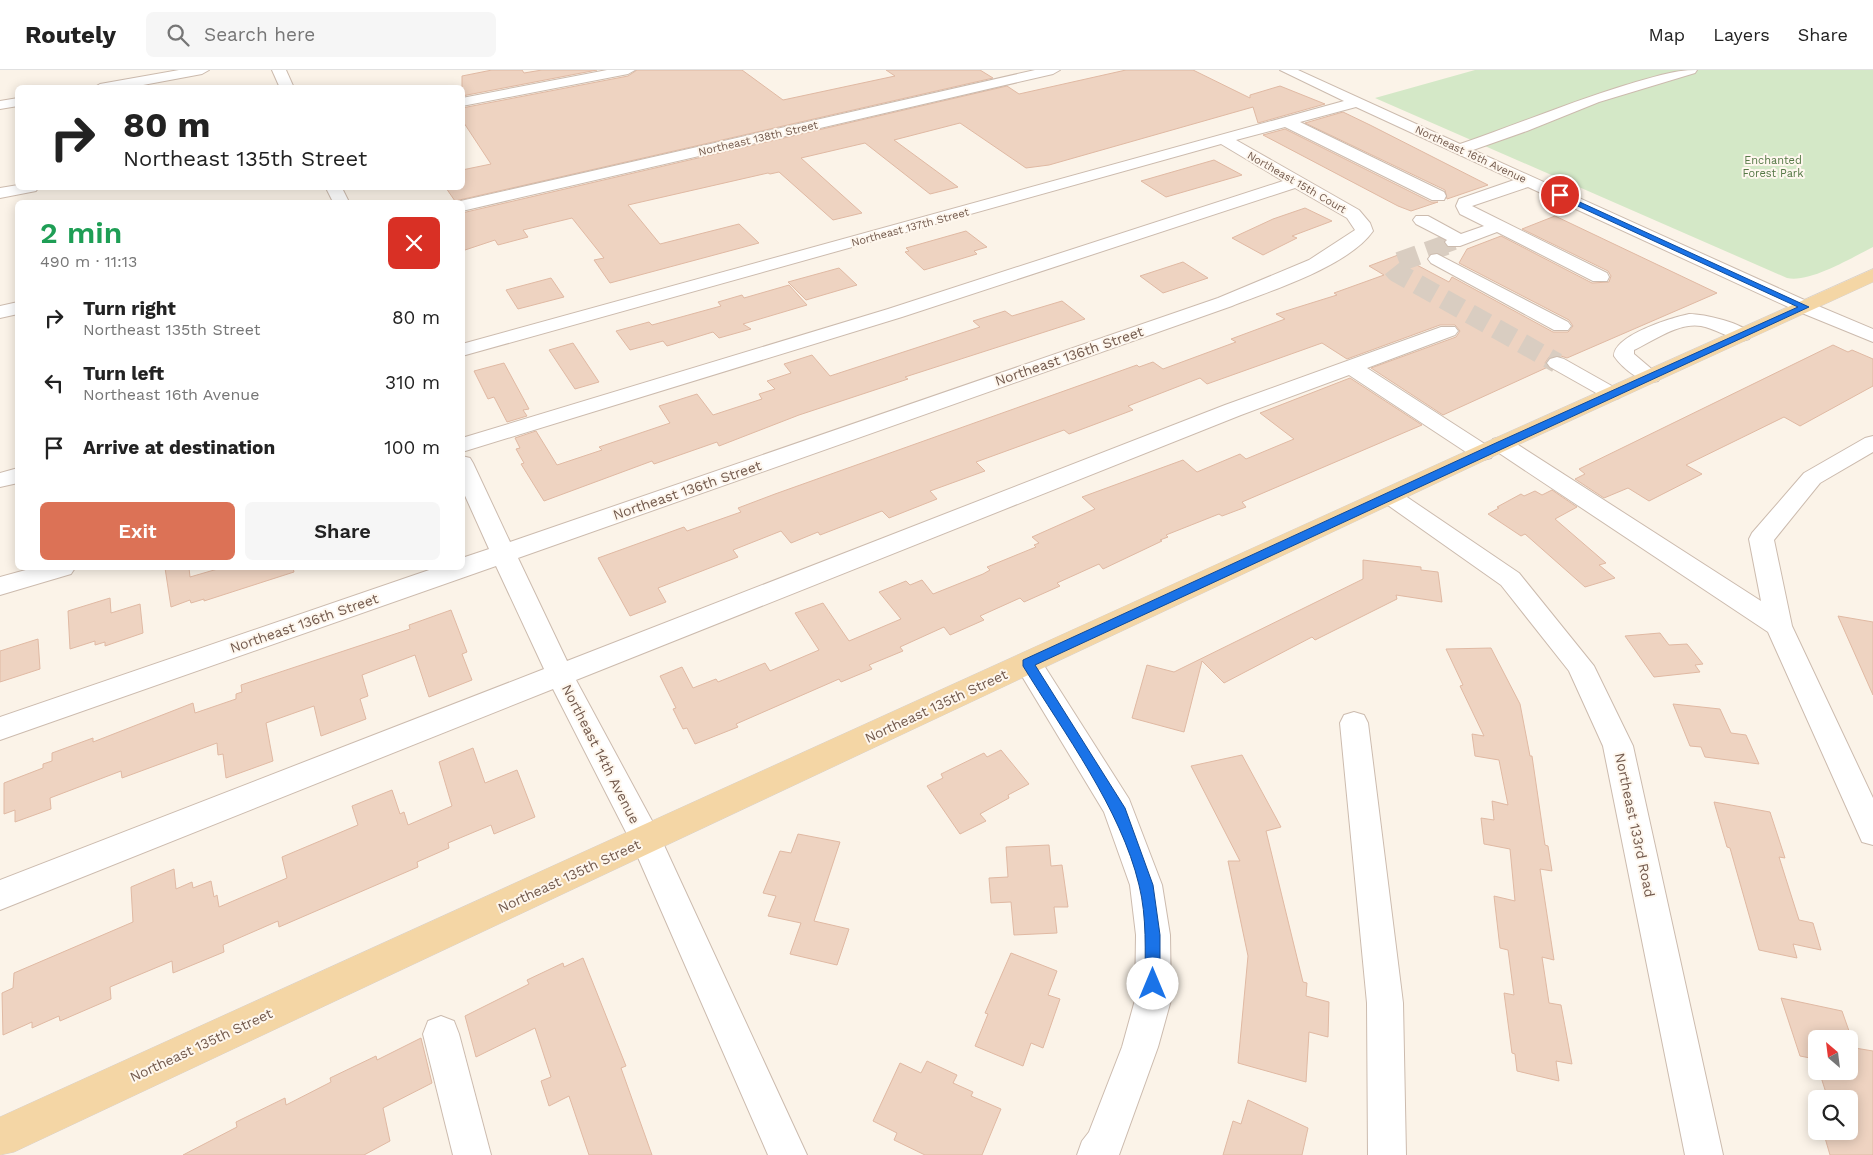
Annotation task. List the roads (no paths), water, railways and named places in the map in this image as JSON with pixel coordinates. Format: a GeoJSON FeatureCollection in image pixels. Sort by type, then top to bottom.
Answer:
{"type":"FeatureCollection","features":[{"type":"Feature","properties":{"kind":"main road","name":"Northeast 135th Street"},"geometry":{"type":"LineString","coordinates":[[0,1138],[1492,448],[1873,275]]}},
{"type":"Feature","properties":{"kind":"street"},"geometry":{"type":"LineString","coordinates":[[117,85],[202,70]]}},
{"type":"Feature","properties":{"kind":"street"},"geometry":{"type":"LineString","coordinates":[[280,70],[287,85]]}},
{"type":"Feature","properties":{"kind":"street"},"geometry":{"type":"LineString","coordinates":[[465,101],[628,70]]}},
{"type":"Feature","properties":{"kind":"street","name":"Northeast 138th Street"},"geometry":{"type":"LineString","coordinates":[[465,205],[1053,70]]}},
{"type":"Feature","properties":{"kind":"street","name":"Northeast 16th Avenue"},"geometry":{"type":"LineString","coordinates":[[1287,70],[1804,307],[1873,336]]}},
{"type":"Feature","properties":{"kind":"street"},"geometry":{"type":"LineString","coordinates":[[1460,149],[1522,128],[1594,100],[1690,70]]}},
{"type":"Feature","properties":{"kind":"street"},"geometry":{"type":"LineString","coordinates":[[0,105],[15,102]]}},
{"type":"Feature","properties":{"kind":"street","name":"Northeast 137th Street"},"geometry":{"type":"LineString","coordinates":[[465,349],[1357,102]]}},
{"type":"Feature","properties":{"kind":"street"},"geometry":{"type":"LineString","coordinates":[[1287,122],[1438,196]]}},
{"type":"Feature","properties":{"kind":"street","name":"Northeast 15th Court"},"geometry":{"type":"LineString","coordinates":[[1224,140],[1353,214],[1362,223],[1364,231]]}},
{"type":"Feature","properties":{"kind":"street"},"geometry":{"type":"LineString","coordinates":[[1528,180],[1469,200],[1464,206],[1466,210],[1600,277]]}},
{"type":"Feature","properties":{"kind":"street"},"geometry":{"type":"LineString","coordinates":[[465,444],[895,313],[1296,182]]}},
{"type":"Feature","properties":{"kind":"street"},"geometry":{"type":"LineString","coordinates":[[1505,188],[1551,208],[1576,203]]}},
{"type":"Feature","properties":{"kind":"street"},"geometry":{"type":"LineString","coordinates":[[0,194],[20,190]]}},
{"type":"Feature","properties":{"kind":"street"},"geometry":{"type":"LineString","coordinates":[[1422,220],[1457,241],[1499,226]]}},
{"type":"Feature","properties":{"kind":"street","name":"Northeast 136th Street"},"geometry":{"type":"LineString","coordinates":[[465,567],[1225,302],[1303,271],[1348,246],[1364,231]]}},
{"type":"Feature","properties":{"kind":"street"},"geometry":{"type":"LineString","coordinates":[[1437,259],[1561,326]]}},
{"type":"Feature","properties":{"kind":"street"},"geometry":{"type":"LineString","coordinates":[[0,312],[15,309]]}},
{"type":"Feature","properties":{"kind":"street"},"geometry":{"type":"LineString","coordinates":[[1651,377],[1624,356],[1624,350],[1627,346],[1683,321],[1709,323],[1742,336]]}},
{"type":"Feature","properties":{"kind":"street"},"geometry":{"type":"LineString","coordinates":[[0,895],[1233,410],[1327,374],[1353,368],[1448,331]]}},
{"type":"Feature","properties":{"kind":"street"},"geometry":{"type":"LineString","coordinates":[[1873,443],[1812,478],[1761,539],[1779,626],[1873,832]]}},
{"type":"Feature","properties":{"kind":"street"},"geometry":{"type":"LineString","coordinates":[[1492,448],[1779,626]]}},
{"type":"Feature","properties":{"kind":"street","name":"Northeast 14th Avenue"},"geometry":{"type":"LineString","coordinates":[[465,469],[561,675],[621,796],[646,840],[788,1155]]}},
{"type":"Feature","properties":{"kind":"street"},"geometry":{"type":"LineString","coordinates":[[0,480],[15,476]]}},
{"type":"Feature","properties":{"kind":"street","name":"Northeast 133rd Road"},"geometry":{"type":"LineString","coordinates":[[1390,496],[1510,579],[1580,666],[1618,746],[1704,1155]]}},
{"type":"Feature","properties":{"kind":"street"},"geometry":{"type":"LineString","coordinates":[[0,586],[55,570]]}},
{"type":"Feature","properties":{"kind":"street","name":"Northeast 136th Street"},"geometry":{"type":"LineString","coordinates":[[0,729],[455,570]]}},
{"type":"Feature","properties":{"kind":"street"},"geometry":{"type":"LineString","coordinates":[[1028,663],[1118,808],[1146,885],[1153,935],[1153,1000],[1134,1065],[1104,1145],[1096,1155]]}},
{"type":"Feature","properties":{"kind":"street"},"geometry":{"type":"LineString","coordinates":[[1354,723],[1385,1003],[1387,1155]]}},
{"type":"Feature","properties":{"kind":"street"},"geometry":{"type":"LineString","coordinates":[[441,1034],[472,1155]]}},
{"type":"Feature","properties":{"kind":"lane"},"geometry":{"type":"LineString","coordinates":[[1557,363],[1612,394]]}},
{"type":"Feature","properties":{"kind":"lane"},"geometry":{"type":"LineString","coordinates":[[1353,368],[1492,448]]}},
{"type":"Feature","properties":{"kind":"tunnel"},"geometry":{"type":"LineString","coordinates":[[1443,246],[1454,242]]}},
{"type":"Feature","properties":{"kind":"tunnel"},"geometry":{"type":"LineString","coordinates":[[1446,245],[1396,263],[1392,267],[1396,272],[1557,363]]}},
{"type":"Feature","properties":{"kind":"park label","name":"Enchanted Forest Park"},"geometry":{"type":"Point","coordinates":[1773,166]}}]}
